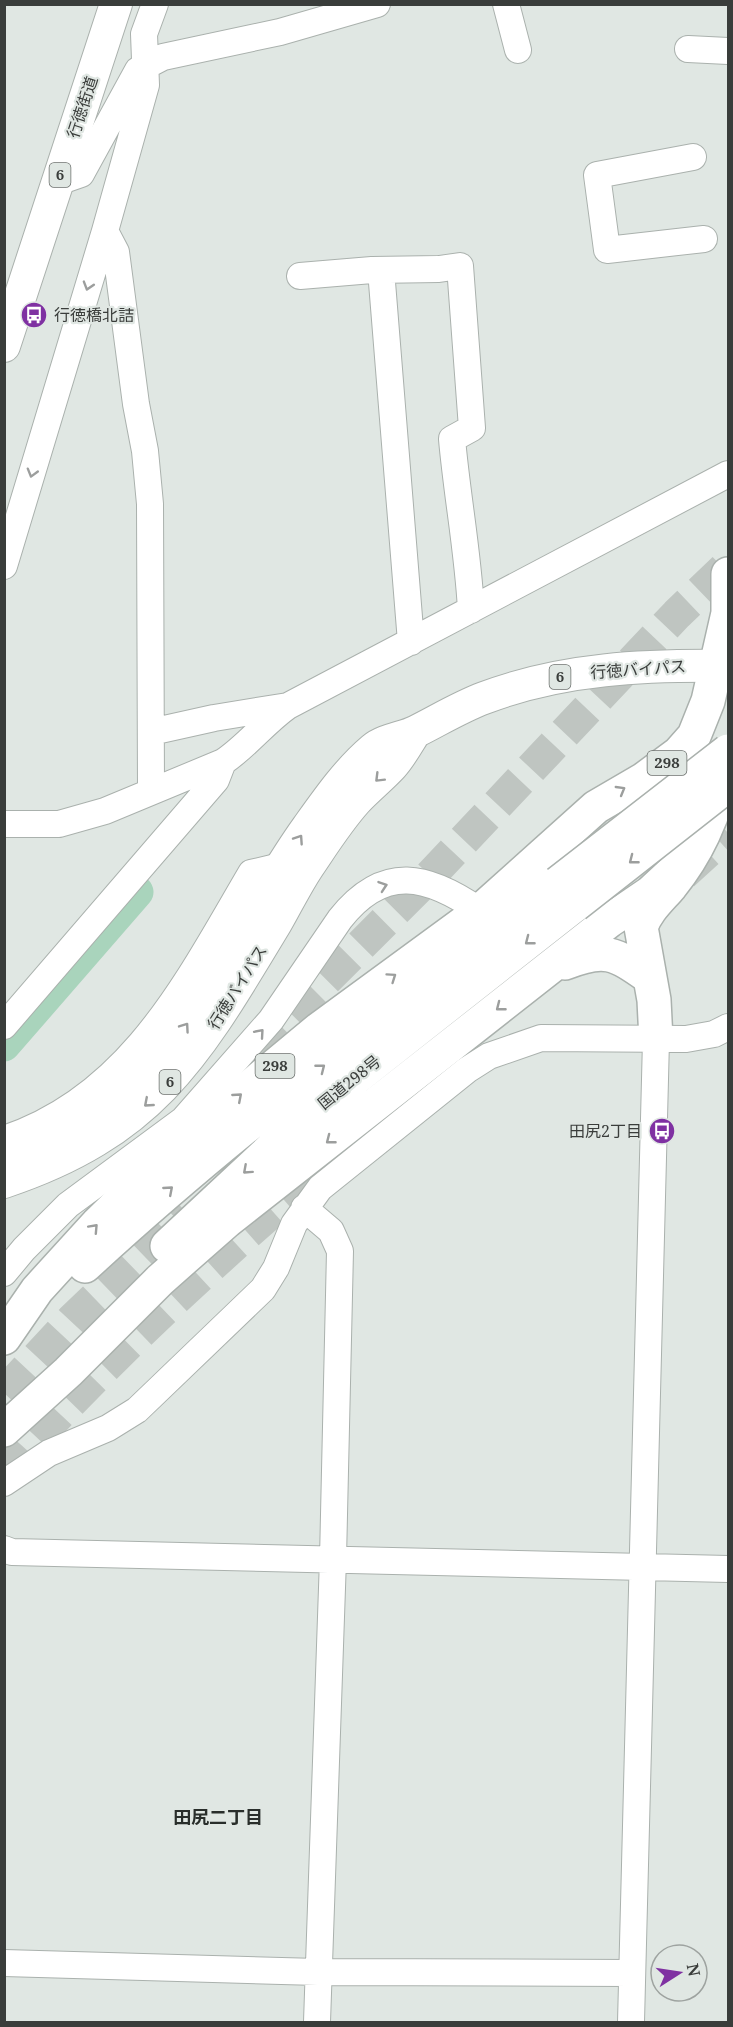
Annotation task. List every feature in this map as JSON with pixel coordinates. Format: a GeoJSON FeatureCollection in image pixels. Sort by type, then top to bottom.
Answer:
{"type":"FeatureCollection","features":[{"type":"Feature","properties":{"kind":"highway"},"geometry":{"type":"LineString","coordinates":[[729,574],[729,613]]}},
{"type":"Feature","properties":{"kind":"highway","name":"298"},"geometry":{"type":"LineString","coordinates":[[4,1338],[37,1290],[97,1224],[138,1184],[320,1029],[480,911],[575,825],[616,793],[644,779],[679,753],[694,736],[722,666],[729,613]]}},
{"type":"Feature","properties":{"kind":"highway"},"geometry":{"type":"LineString","coordinates":[[656,1040],[641,927],[644,917],[670,886],[692,854],[716,804],[729,742]]}},
{"type":"Feature","properties":{"kind":"highway","name":"国道298号"},"geometry":{"type":"LineString","coordinates":[[4,1418],[133,1279],[213,1201],[301,1121],[567,894],[729,751]]}},
{"type":"Feature","properties":{"kind":"highway","name":"国道298号"},"geometry":{"type":"LineString","coordinates":[[4,1345],[79,1272],[185,1177],[567,894],[729,785]]}},
{"type":"Feature","properties":{"kind":"highway"},"geometry":{"type":"LineString","coordinates":[[575,825],[568,840],[566,862],[649,977]]}},
{"type":"Feature","properties":{"kind":"highway"},"geometry":{"type":"LineString","coordinates":[[4,1430],[68,1372],[153,1287],[227,1221],[609,921],[650,893],[692,854]]}},
{"type":"Feature","properties":{"kind":"highway"},"geometry":{"type":"LineString","coordinates":[[546,970],[587,954],[604,952],[622,959],[649,977]]}},
{"type":"Feature","properties":{"kind":"main road","name":"行徳街道"},"geometry":{"type":"LineString","coordinates":[[4,346],[116,4]]}},
{"type":"Feature","properties":{"kind":"main road","name":"行徳バイパス"},"geometry":{"type":"LineString","coordinates":[[4,1182],[50,1166],[102,1138],[157,1095],[184,1065],[209,1032],[268,913],[280,866],[328,798],[376,747],[415,732],[443,715],[483,698],[536,681],[604,669],[722,666]]}},
{"type":"Feature","properties":{"kind":"main road","name":"行徳バイパス"},"geometry":{"type":"LineString","coordinates":[[4,1156],[39,1144],[72,1128],[132,1086],[155,1063],[268,913],[306,870],[356,801],[392,765],[415,732]]}},
{"type":"Feature","properties":{"kind":"street"},"geometry":{"type":"LineString","coordinates":[[4,566],[105,231],[146,85],[144,34],[155,4]]}},
{"type":"Feature","properties":{"kind":"street"},"geometry":{"type":"LineString","coordinates":[[58,182],[81,174],[133,79],[146,65],[163,57],[337,18],[377,4]]}},
{"type":"Feature","properties":{"kind":"street"},"geometry":{"type":"LineString","coordinates":[[506,4],[518,50]]}},
{"type":"Feature","properties":{"kind":"street"},"geometry":{"type":"LineString","coordinates":[[687,49],[729,51]]}},
{"type":"Feature","properties":{"kind":"street"},"geometry":{"type":"LineString","coordinates":[[693,157],[597,175],[607,250],[704,239]]}},
{"type":"Feature","properties":{"kind":"street"},"geometry":{"type":"LineString","coordinates":[[105,231],[116,252],[150,504],[151,790]]}},
{"type":"Feature","properties":{"kind":"street"},"geometry":{"type":"LineString","coordinates":[[300,276],[381,270],[439,270],[460,266],[472,428],[452,439],[455,483],[468,553],[471,610]]}},
{"type":"Feature","properties":{"kind":"street"},"geometry":{"type":"LineString","coordinates":[[381,270],[411,642]]}},
{"type":"Feature","properties":{"kind":"street"},"geometry":{"type":"LineString","coordinates":[[4,824],[59,824],[105,811],[223,762],[238,753],[272,717],[288,706],[729,474]]}},
{"type":"Feature","properties":{"kind":"street"},"geometry":{"type":"LineString","coordinates":[[151,732],[214,718],[288,706]]}},
{"type":"Feature","properties":{"kind":"street"},"geometry":{"type":"LineString","coordinates":[[4,1026],[216,780],[223,762]]}},
{"type":"Feature","properties":{"kind":"street"},"geometry":{"type":"LineString","coordinates":[[4,1139],[40,1124],[77,1102],[147,1040],[182,990],[251,873],[280,866]]}},
{"type":"Feature","properties":{"kind":"street"},"geometry":{"type":"LineString","coordinates":[[4,1273],[24,1249],[68,1205],[183,1120],[272,1020],[340,919],[352,904],[368,891],[398,881],[427,882],[451,891],[480,911]]}},
{"type":"Feature","properties":{"kind":"street"},"geometry":{"type":"LineString","coordinates":[[4,1483],[49,1453],[108,1428],[137,1410],[263,1289],[276,1268],[284,1246],[304,1208],[320,1188],[342,1167],[467,1070],[489,1056],[541,1038],[567,1036],[656,1040],[714,1034],[729,1027]]}},
{"type":"Feature","properties":{"kind":"street"},"geometry":{"type":"LineString","coordinates":[[631,2022],[645,1566],[656,1040]]}},
{"type":"Feature","properties":{"kind":"street"},"geometry":{"type":"LineString","coordinates":[[304,1208],[331,1231],[340,1251],[333,1559],[317,2022]]}},
{"type":"Feature","properties":{"kind":"street"},"geometry":{"type":"LineString","coordinates":[[4,1549],[729,1569]]}},
{"type":"Feature","properties":{"kind":"street"},"geometry":{"type":"LineString","coordinates":[[4,1963],[318,1972],[632,1973]]}},
{"type":"Feature","properties":{"kind":"waterway"},"geometry":{"type":"LineString","coordinates":[[4,1045],[137,892]]}},
{"type":"Feature","properties":{"kind":"tunnel"},"geometry":{"type":"LineString","coordinates":[[257,1049],[430,876],[677,614],[728,565]]}},
{"type":"Feature","properties":{"kind":"tunnel"},"geometry":{"type":"LineString","coordinates":[[683,874],[728,833]]}},
{"type":"Feature","properties":{"kind":"tunnel"},"geometry":{"type":"LineString","coordinates":[[4,1474],[88,1384],[176,1298],[361,1135]]}},
{"type":"Feature","properties":{"kind":"tunnel"},"geometry":{"type":"LineString","coordinates":[[4,1393],[72,1320],[185,1211]]}},
{"type":"Feature","properties":{"kind":"place","name":"行徳橋北詰"},"geometry":{"type":"Point","coordinates":[34,315]}},
{"type":"Feature","properties":{"kind":"place","name":"田尻2丁目"},"geometry":{"type":"Point","coordinates":[662,1131]}},
{"type":"Feature","properties":{"kind":"district","name":"田尻二丁目"},"geometry":{"type":"Point","coordinates":[218,1818]}}]}
